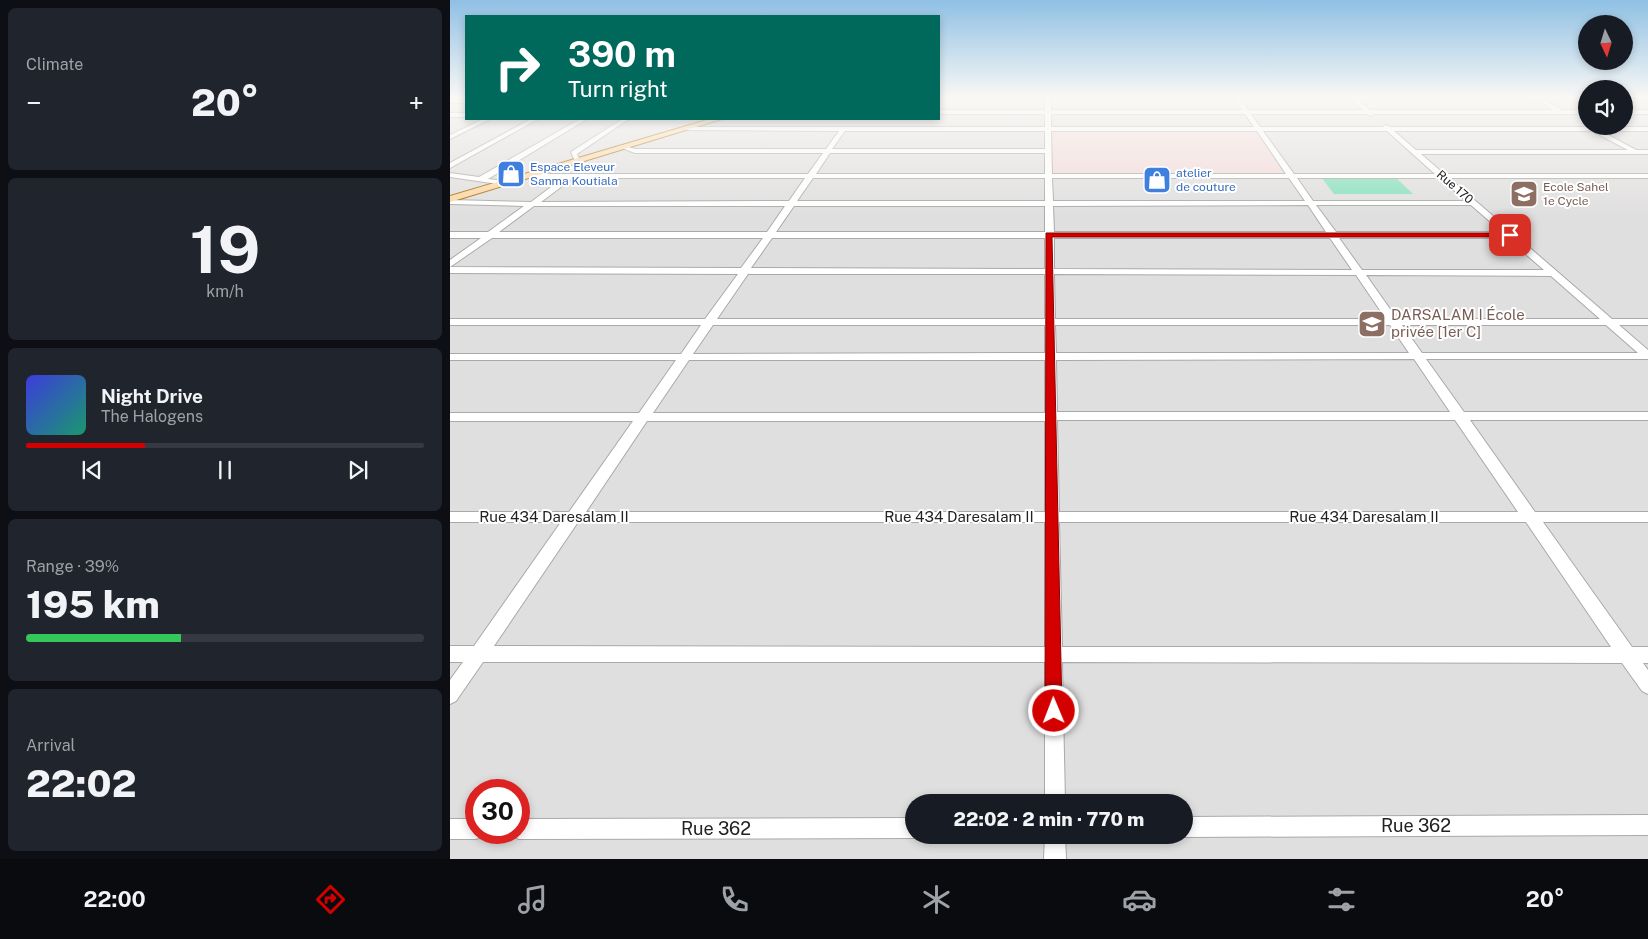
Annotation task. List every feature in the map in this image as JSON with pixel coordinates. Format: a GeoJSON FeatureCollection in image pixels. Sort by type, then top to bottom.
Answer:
{"type":"FeatureCollection","features":[{"type":"Feature","properties":{"kind":"main road"},"geometry":{"type":"LineString","coordinates":[[450,200],[656,137]]}},
{"type":"Feature","properties":{"kind":"street"},"geometry":{"type":"LineString","coordinates":[[450,166],[502,137]]}},
{"type":"Feature","properties":{"kind":"street"},"geometry":{"type":"LineString","coordinates":[[480,180],[553,137]]}},
{"type":"Feature","properties":{"kind":"street"},"geometry":{"type":"LineString","coordinates":[[577,160],[573,153],[598,137]]}},
{"type":"Feature","properties":{"kind":"street"},"geometry":{"type":"LineString","coordinates":[[450,695],[837,137]]}},
{"type":"Feature","properties":{"kind":"street"},"geometry":{"type":"LineString","coordinates":[[1048,137],[1055,794]]}},
{"type":"Feature","properties":{"kind":"street"},"geometry":{"type":"LineString","coordinates":[[1264,137],[1648,685]]}},
{"type":"Feature","properties":{"kind":"street","name":"Rue 170"},"geometry":{"type":"LineString","coordinates":[[1399,137],[1648,356]]}},
{"type":"Feature","properties":{"kind":"street"},"geometry":{"type":"LineString","coordinates":[[1608,137],[1648,158]]}},
{"type":"Feature","properties":{"kind":"street"},"geometry":{"type":"LineString","coordinates":[[622,147],[635,151],[1047,151]]}},
{"type":"Feature","properties":{"kind":"street"},"geometry":{"type":"LineString","coordinates":[[1415,152],[1648,152]]}},
{"type":"Feature","properties":{"kind":"street"},"geometry":{"type":"LineString","coordinates":[[450,175],[502,183]]}},
{"type":"Feature","properties":{"kind":"street"},"geometry":{"type":"LineString","coordinates":[[524,176],[1648,176]]}},
{"type":"Feature","properties":{"kind":"street"},"geometry":{"type":"LineString","coordinates":[[450,264],[571,176]]}},
{"type":"Feature","properties":{"kind":"street"},"geometry":{"type":"LineString","coordinates":[[450,200],[463,204],[1473,203]]}},
{"type":"Feature","properties":{"kind":"street"},"geometry":{"type":"LineString","coordinates":[[450,235],[1510,235]]}},
{"type":"Feature","properties":{"kind":"street"},"geometry":{"type":"LineString","coordinates":[[450,270],[1554,273]]}},
{"type":"Feature","properties":{"kind":"street"},"geometry":{"type":"LineString","coordinates":[[450,322],[1648,322]]}},
{"type":"Feature","properties":{"kind":"street"},"geometry":{"type":"LineString","coordinates":[[450,357],[1648,356]]}},
{"type":"Feature","properties":{"kind":"street"},"geometry":{"type":"LineString","coordinates":[[450,417],[1648,416]]}},
{"type":"Feature","properties":{"kind":"street","name":"Rue 434 Daresalam II"},"geometry":{"type":"LineString","coordinates":[[450,517],[1648,517]]}},
{"type":"Feature","properties":{"kind":"street"},"geometry":{"type":"LineString","coordinates":[[450,654],[1648,656]]}},
{"type":"Feature","properties":{"kind":"street","name":"Rue 362"},"geometry":{"type":"LineString","coordinates":[[1193,827],[1648,825]]}},
{"type":"Feature","properties":{"kind":"street","name":"Rue 362"},"geometry":{"type":"LineString","coordinates":[[530,829],[905,828]]}},
{"type":"Feature","properties":{"kind":"street"},"geometry":{"type":"LineString","coordinates":[[450,830],[465,829]]}},
{"type":"Feature","properties":{"kind":"street"},"geometry":{"type":"LineString","coordinates":[[1055,844],[1056,859]]}},
{"type":"Feature","properties":{"kind":"shaded area"},"geometry":{"type":"Polygon","coordinates":[[[450,137],[1648,137],[1648,859],[450,859],[450,137]]]}},
{"type":"Feature","properties":{"kind":"shaded area"},"geometry":{"type":"Polygon","coordinates":[[[1051,137],[1261,137],[1284,173],[1051,173],[1051,137]]]}},
{"type":"Feature","properties":{"kind":"green space"},"geometry":{"type":"Polygon","coordinates":[[[1321,177],[1395,177],[1413,194],[1334,194],[1321,177]]]}},
{"type":"Feature","properties":{"kind":"place","name":"Espace Eleveur Sanma Koutiala"},"geometry":{"type":"Point","coordinates":[511,174]}},
{"type":"Feature","properties":{"kind":"place","name":"atelier de couture"},"geometry":{"type":"Point","coordinates":[1157,180]}},
{"type":"Feature","properties":{"kind":"place","name":"Ecole Sahel 1e Cycle"},"geometry":{"type":"Point","coordinates":[1524,194]}},
{"type":"Feature","properties":{"kind":"place","name":"DARSALAM I École privée [1er C]"},"geometry":{"type":"Point","coordinates":[1372,324]}},
{"type":"Feature","properties":{"kind":"route"},"geometry":{"type":"LineString","coordinates":[[1054,711],[1050,273],[1048,235],[1510,235]]}}]}
